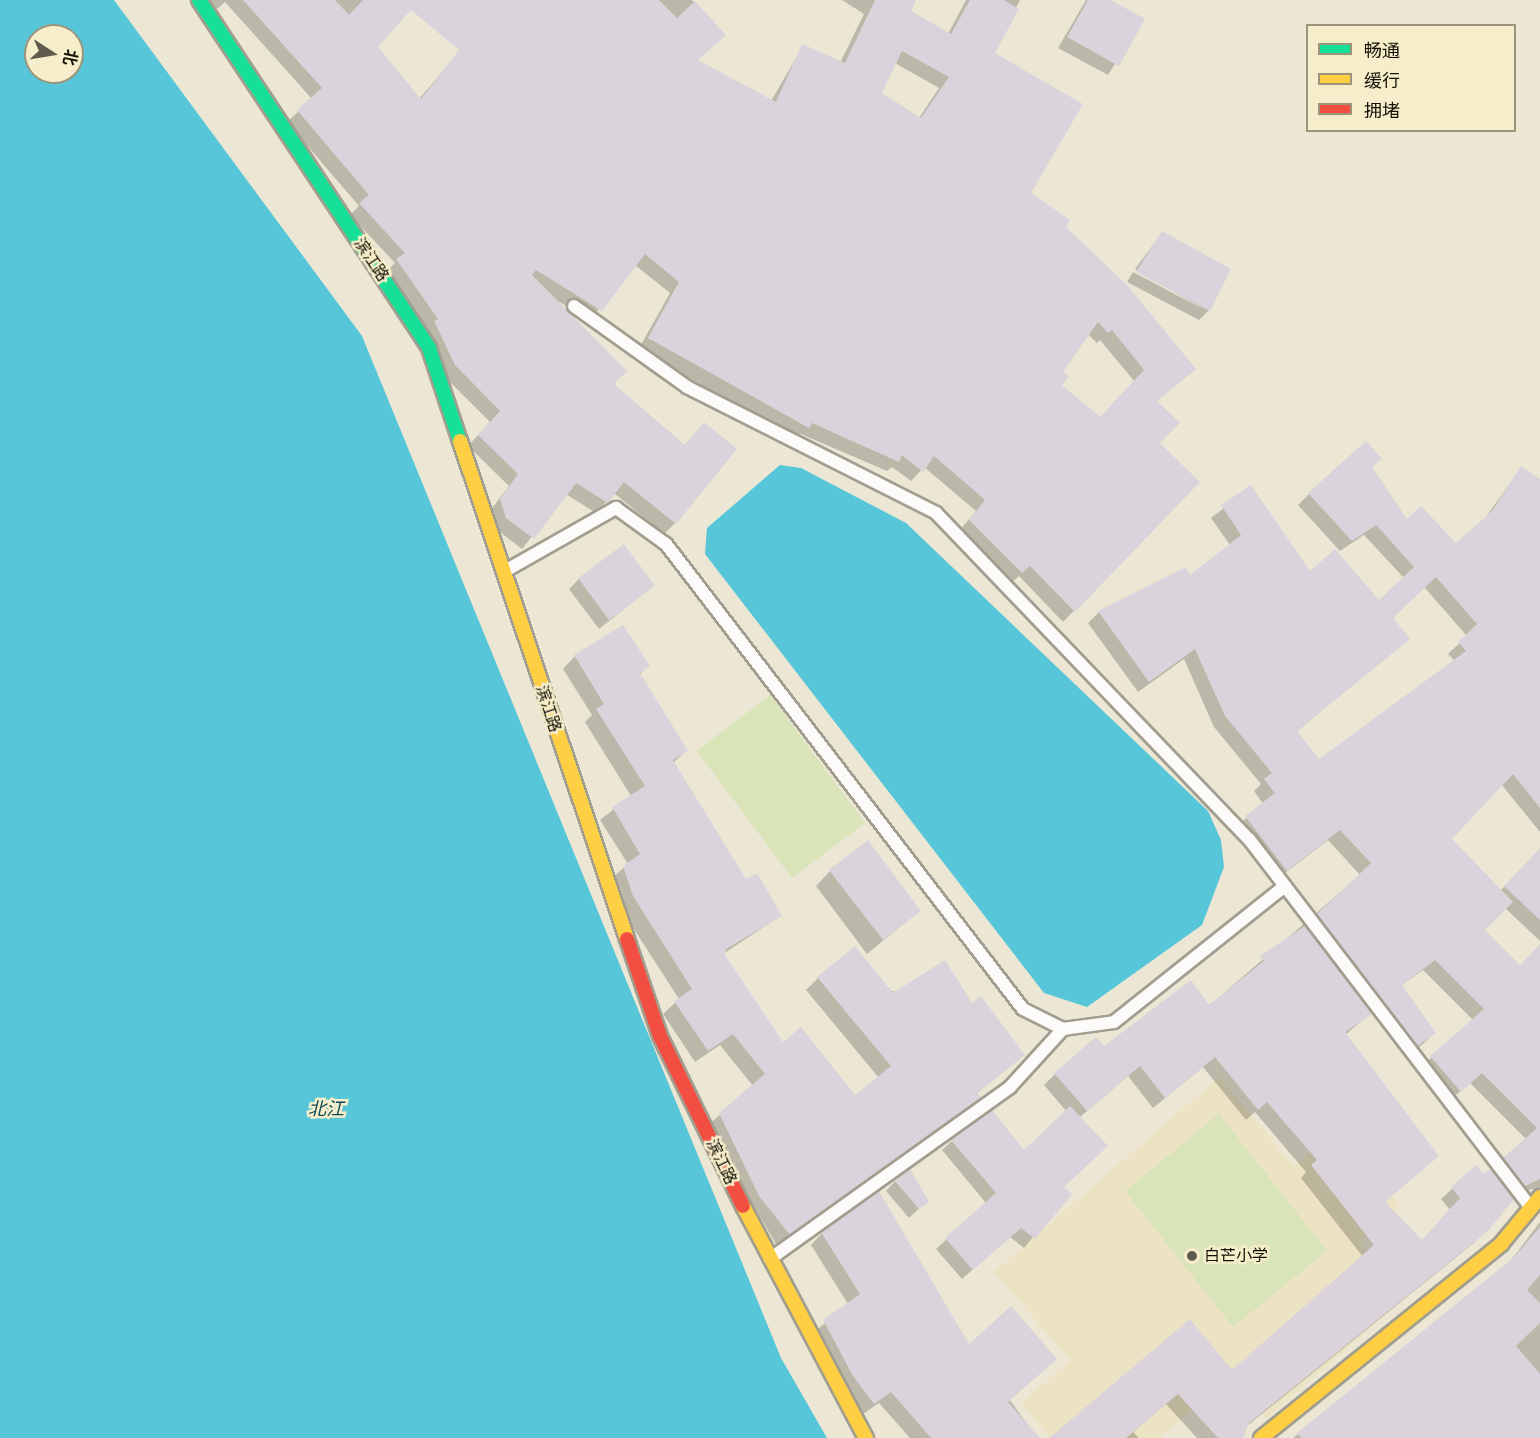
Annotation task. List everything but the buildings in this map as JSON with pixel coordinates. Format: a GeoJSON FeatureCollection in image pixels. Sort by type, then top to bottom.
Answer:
{"type":"FeatureCollection","features":[{"type":"Feature","properties":{"kind":"street","name":"滨江路"},"geometry":{"type":"LineString","coordinates":[[199,0],[429,348],[660,1036],[769,1260],[866,1438]]}},
{"type":"Feature","properties":{"kind":"street"},"geometry":{"type":"LineString","coordinates":[[1262,1438],[1501,1245],[1540,1197]]}},
{"type":"Feature","properties":{"kind":"lane"},"geometry":{"type":"LineString","coordinates":[[574,306],[687,387],[936,513],[1249,839],[1530,1208]]}},
{"type":"Feature","properties":{"kind":"lane"},"geometry":{"type":"LineString","coordinates":[[503,572],[616,508],[666,544],[1023,1009],[1063,1029],[1114,1022],[1285,886]]}},
{"type":"Feature","properties":{"kind":"lane"},"geometry":{"type":"LineString","coordinates":[[769,1260],[1010,1087],[1063,1029]]}},
{"type":"Feature","properties":{"kind":"shaded area","name":"白芒小学"},"geometry":{"type":"Polygon","coordinates":[[[1219,1077],[1294,1166],[1336,1130],[1400,1205],[1359,1241],[1407,1297],[1266,1419],[1229,1378],[1160,1438],[1050,1438],[1021,1404],[1070,1360],[994,1272],[1219,1077]]]}},
{"type":"Feature","properties":{"kind":"green space"},"geometry":{"type":"Polygon","coordinates":[[[770,695],[865,823],[792,878],[697,751],[770,695]]]}},
{"type":"Feature","properties":{"kind":"green space"},"geometry":{"type":"Polygon","coordinates":[[[1219,1114],[1327,1251],[1233,1327],[1125,1191],[1219,1114]]]}},
{"type":"Feature","properties":{"kind":"water","name":"北江"},"geometry":{"type":"Polygon","coordinates":[[[0,0],[114,0],[362,336],[781,1358],[827,1438],[0,1438],[0,0]]]}},
{"type":"Feature","properties":{"kind":"water"},"geometry":{"type":"Polygon","coordinates":[[[780,465],[801,468],[906,523],[1208,811],[1221,840],[1224,867],[1202,925],[1087,1007],[1044,993],[705,554],[707,528],[780,465]]]}},
{"type":"Feature","properties":{"kind":"traffic: fast"},"geometry":{"type":"LineString","coordinates":[[199,0],[429,348],[460,441]]}},
{"type":"Feature","properties":{"kind":"traffic: slow"},"geometry":{"type":"LineString","coordinates":[[460,441],[627,939]]}},
{"type":"Feature","properties":{"kind":"traffic: slow"},"geometry":{"type":"LineString","coordinates":[[1261,1438],[1501,1244],[1540,1197]]}},
{"type":"Feature","properties":{"kind":"traffic: slow"},"geometry":{"type":"LineString","coordinates":[[743,1206],[866,1438]]}},
{"type":"Feature","properties":{"kind":"traffic: jam"},"geometry":{"type":"LineString","coordinates":[[627,939],[660,1036],[743,1206]]}},
{"type":"Feature","properties":{"kind":"place","name":"白芒小学"},"geometry":{"type":"Point","coordinates":[1192,1256]}}]}
